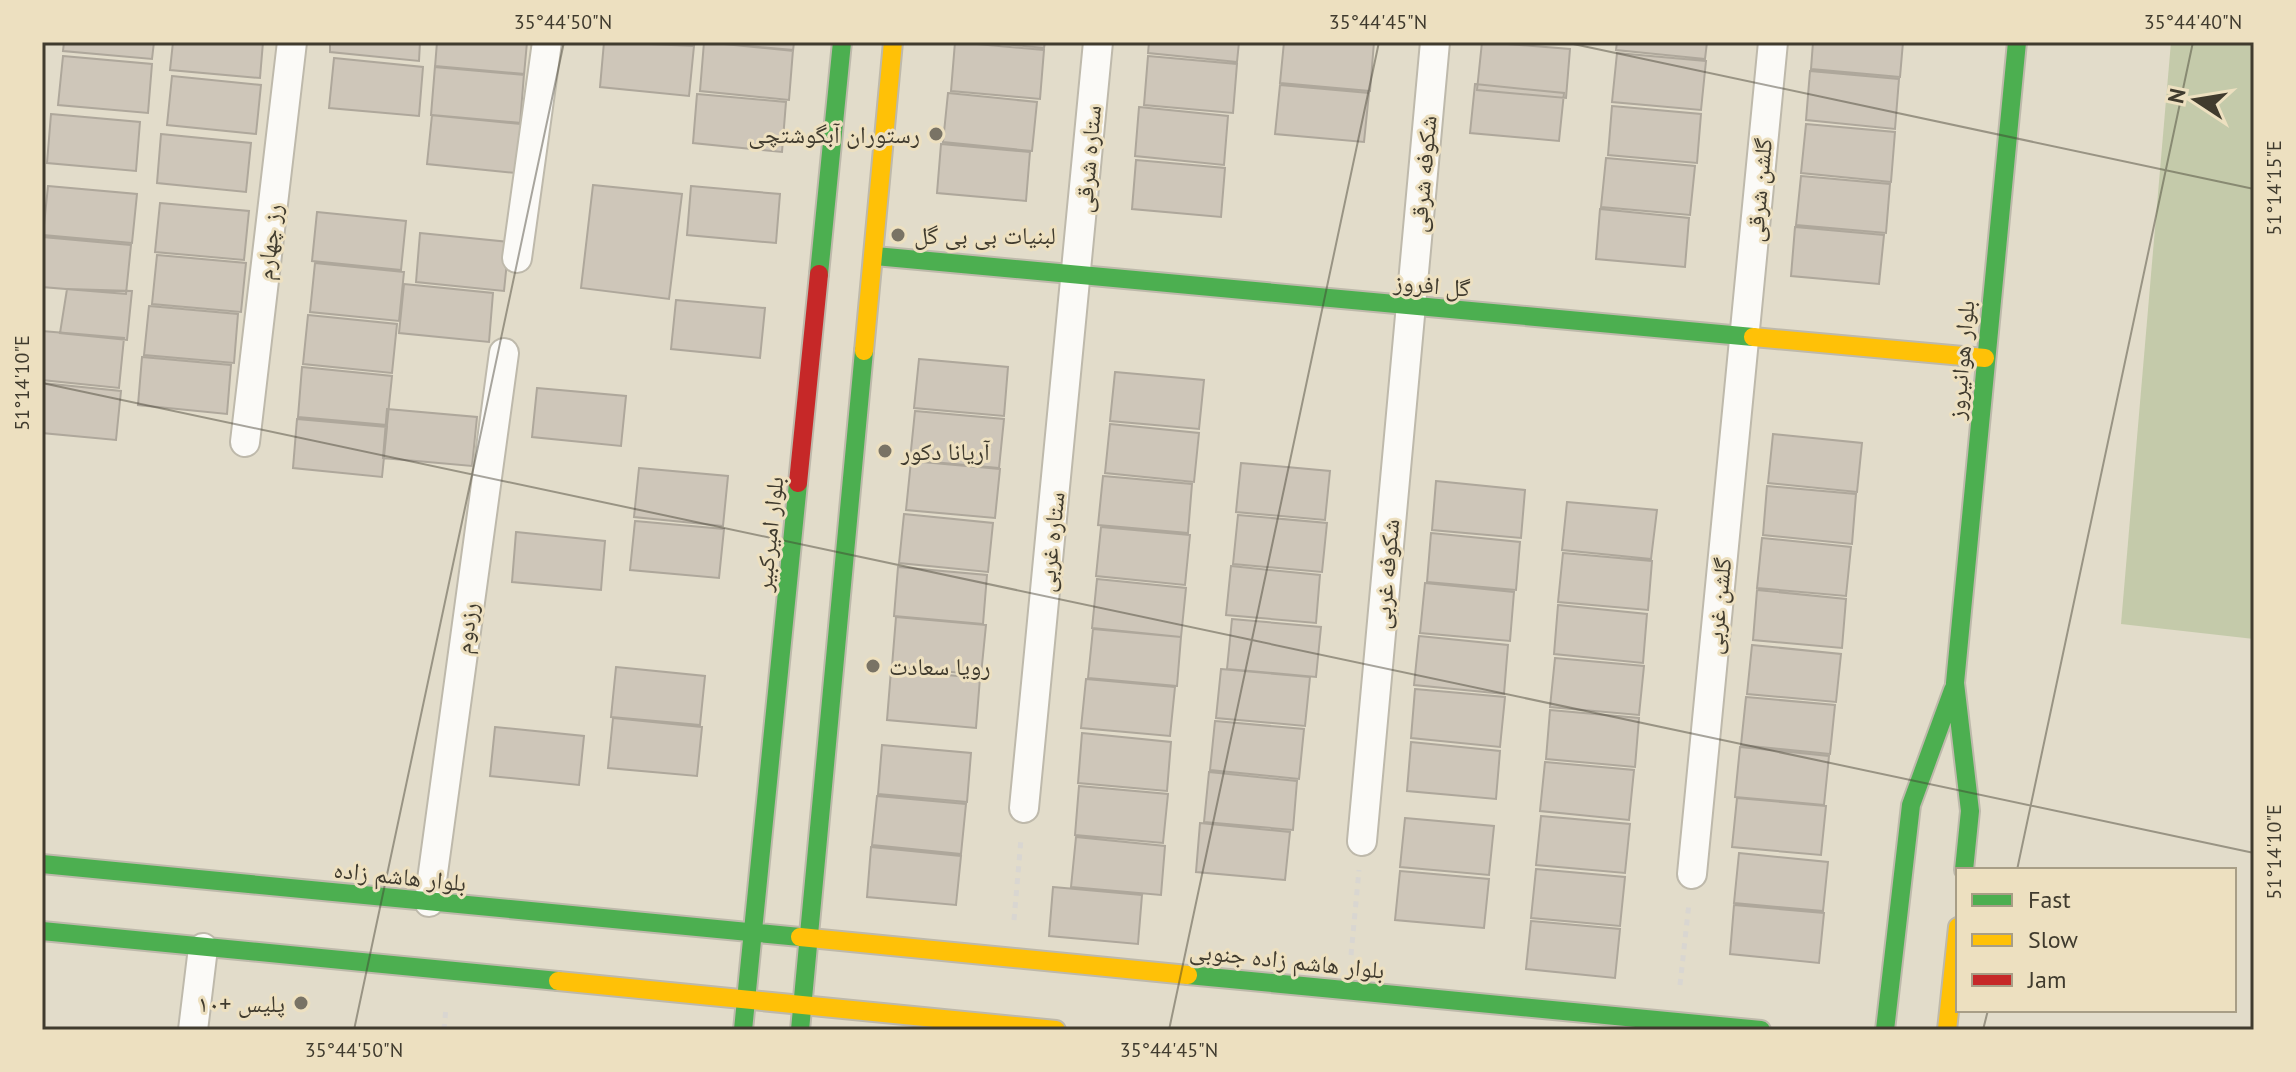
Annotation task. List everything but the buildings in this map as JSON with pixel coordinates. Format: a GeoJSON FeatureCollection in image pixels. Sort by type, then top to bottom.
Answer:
{"type":"FeatureCollection","features":[{"type":"Feature","properties":{"kind":"street","name":"رز چهارم"},"geometry":{"type":"LineString","coordinates":[[245,442],[292,42]]}},
{"type":"Feature","properties":{"kind":"street"},"geometry":{"type":"LineString","coordinates":[[517,258],[547,42]]}},
{"type":"Feature","properties":{"kind":"street","name":"بلوار امیرکبیر"},"geometry":{"type":"LineString","coordinates":[[743,1030],[842,42]]}},
{"type":"Feature","properties":{"kind":"street"},"geometry":{"type":"LineString","coordinates":[[800,1030],[893,42]]}},
{"type":"Feature","properties":{"kind":"street","name":"ستاره شرقی"},"geometry":{"type":"LineString","coordinates":[[1078,275],[1098,42]]}},
{"type":"Feature","properties":{"kind":"street","name":"شکوفه شرقی"},"geometry":{"type":"LineString","coordinates":[[1410,307],[1435,42]]}},
{"type":"Feature","properties":{"kind":"street","name":"گلشن شرقی"},"geometry":{"type":"LineString","coordinates":[[1745,339],[1773,42]]}},
{"type":"Feature","properties":{"kind":"street","name":"بلوار هوانیروز"},"geometry":{"type":"LineString","coordinates":[[1964,868],[1970,811],[1955,683],[2017,42]]}},
{"type":"Feature","properties":{"kind":"street","name":"گل افروز"},"geometry":{"type":"LineString","coordinates":[[875,256],[1745,339],[1985,358]]}},
{"type":"Feature","properties":{"kind":"street","name":"ستاره غربی"},"geometry":{"type":"LineString","coordinates":[[1024,808],[1078,275]]}},
{"type":"Feature","properties":{"kind":"street","name":"شکوفه غربی"},"geometry":{"type":"LineString","coordinates":[[1362,841],[1410,307]]}},
{"type":"Feature","properties":{"kind":"street","name":"گلشن غربی"},"geometry":{"type":"LineString","coordinates":[[1692,874],[1745,339]]}},
{"type":"Feature","properties":{"kind":"street","name":"رزدوم"},"geometry":{"type":"LineString","coordinates":[[429,902],[504,353]]}},
{"type":"Feature","properties":{"kind":"street","name":"بلوار هوانیروز"},"geometry":{"type":"LineString","coordinates":[[1885,1030],[1911,805],[1955,683]]}},
{"type":"Feature","properties":{"kind":"street","name":"بلوار هاشم زاده"},"geometry":{"type":"LineString","coordinates":[[42,864],[808,938]]}},
{"type":"Feature","properties":{"kind":"street"},"geometry":{"type":"LineString","coordinates":[[42,931],[1056,1030]]}},
{"type":"Feature","properties":{"kind":"street","name":"بلوار هاشم زاده جنوبی"},"geometry":{"type":"LineString","coordinates":[[808,938],[1761,1030]]}},
{"type":"Feature","properties":{"kind":"street"},"geometry":{"type":"LineString","coordinates":[[1947,1030],[1956,946]]}},
{"type":"Feature","properties":{"kind":"street"},"geometry":{"type":"LineString","coordinates":[[193,1030],[203,948]]}},
{"type":"Feature","properties":{"kind":"path"},"geometry":{"type":"LineString","coordinates":[[1011,957],[1024,808]]}},
{"type":"Feature","properties":{"kind":"path"},"geometry":{"type":"LineString","coordinates":[[1348,990],[1362,841]]}},
{"type":"Feature","properties":{"kind":"path"},"geometry":{"type":"LineString","coordinates":[[1676,1022],[1692,874]]}},
{"type":"Feature","properties":{"kind":"green space"},"geometry":{"type":"Polygon","coordinates":[[[2171,42],[2254,42],[2254,639],[2121,624],[2171,42]]]}},
{"type":"Feature","properties":{"kind":"traffic: fast"},"geometry":{"type":"LineString","coordinates":[[819,274],[842,42]]}},
{"type":"Feature","properties":{"kind":"traffic: fast"},"geometry":{"type":"LineString","coordinates":[[1964,868],[1970,811],[1955,683],[2017,42]]}},
{"type":"Feature","properties":{"kind":"traffic: fast"},"geometry":{"type":"LineString","coordinates":[[875,256],[1753,337]]}},
{"type":"Feature","properties":{"kind":"traffic: fast"},"geometry":{"type":"LineString","coordinates":[[800,1030],[864,351]]}},
{"type":"Feature","properties":{"kind":"traffic: fast"},"geometry":{"type":"LineString","coordinates":[[743,1030],[798,483]]}},
{"type":"Feature","properties":{"kind":"traffic: fast"},"geometry":{"type":"LineString","coordinates":[[1885,1030],[1911,805],[1953,690]]}},
{"type":"Feature","properties":{"kind":"traffic: fast"},"geometry":{"type":"LineString","coordinates":[[42,864],[800,937]]}},
{"type":"Feature","properties":{"kind":"traffic: fast"},"geometry":{"type":"LineString","coordinates":[[42,931],[558,981]]}},
{"type":"Feature","properties":{"kind":"traffic: fast"},"geometry":{"type":"LineString","coordinates":[[1188,975],[1761,1030]]}},
{"type":"Feature","properties":{"kind":"traffic: slow"},"geometry":{"type":"LineString","coordinates":[[864,351],[893,42]]}},
{"type":"Feature","properties":{"kind":"traffic: slow"},"geometry":{"type":"LineString","coordinates":[[1753,337],[1985,358]]}},
{"type":"Feature","properties":{"kind":"traffic: slow"},"geometry":{"type":"LineString","coordinates":[[800,937],[1188,975]]}},
{"type":"Feature","properties":{"kind":"traffic: slow"},"geometry":{"type":"LineString","coordinates":[[1947,1030],[1956,946]]}},
{"type":"Feature","properties":{"kind":"traffic: slow"},"geometry":{"type":"LineString","coordinates":[[558,981],[1056,1030]]}},
{"type":"Feature","properties":{"kind":"traffic: jam"},"geometry":{"type":"LineString","coordinates":[[798,483],[819,274]]}},
{"type":"Feature","properties":{"kind":"place","name":"رستوران آبگوشتچی"},"geometry":{"type":"Point","coordinates":[936,134]}},
{"type":"Feature","properties":{"kind":"place","name":"لبنیات بی بی گل"},"geometry":{"type":"Point","coordinates":[898,235]}},
{"type":"Feature","properties":{"kind":"place","name":"آریانا دکور"},"geometry":{"type":"Point","coordinates":[885,451]}},
{"type":"Feature","properties":{"kind":"place","name":"رویا سعادت"},"geometry":{"type":"Point","coordinates":[873,666]}},
{"type":"Feature","properties":{"kind":"place","name":"پلیس +۱۰"},"geometry":{"type":"Point","coordinates":[301,1003]}}]}
